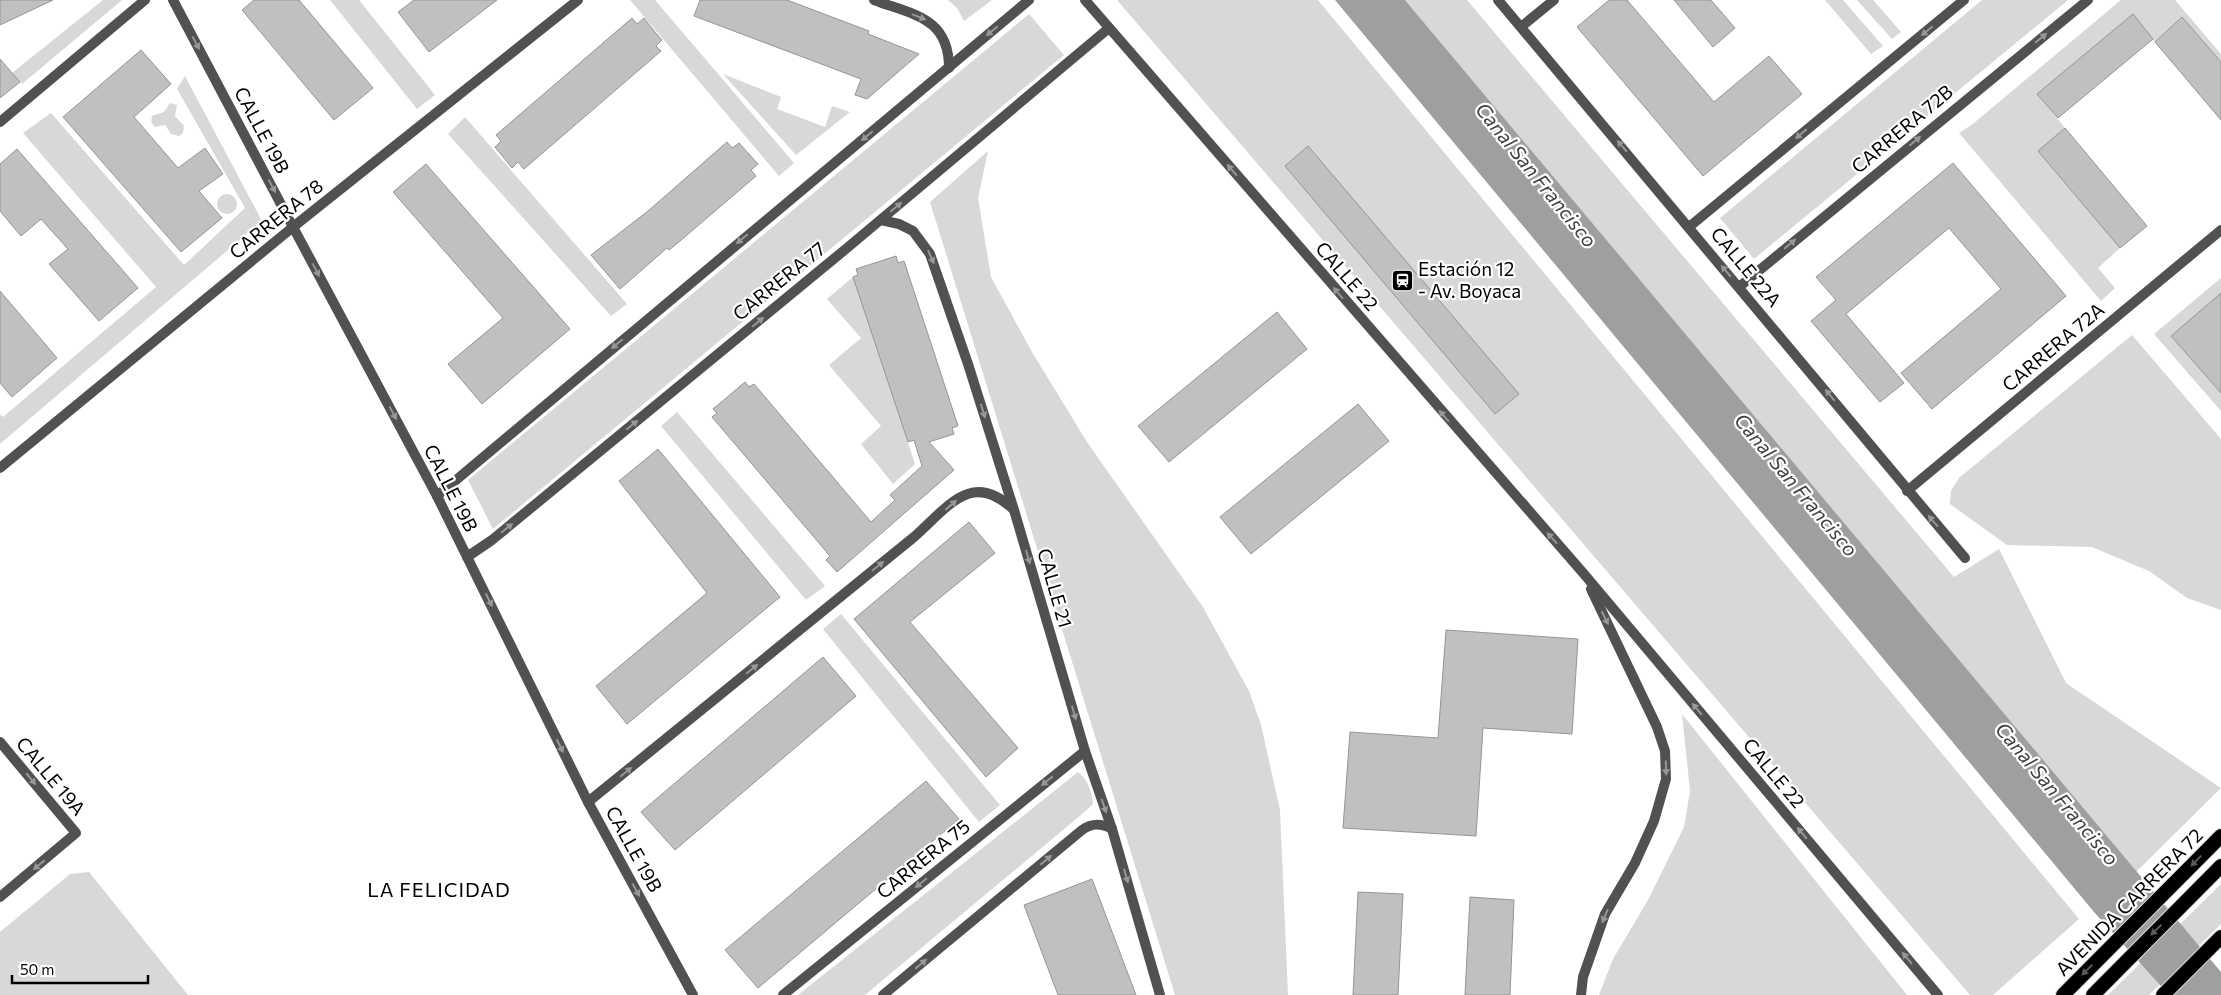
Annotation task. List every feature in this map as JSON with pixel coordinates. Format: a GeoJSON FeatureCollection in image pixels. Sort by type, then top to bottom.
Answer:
{"type":"FeatureCollection","features":[{"type":"Feature","properties":{"kind":"highway","name":"AVENIDA CARRERA 72"},"geometry":{"type":"LineString","coordinates":[[2063,995],[2221,836]]}},
{"type":"Feature","properties":{"kind":"highway","name":"AVENIDA CARRERA 72"},"geometry":{"type":"LineString","coordinates":[[2093,995],[2221,866]]}},
{"type":"Feature","properties":{"kind":"highway"},"geometry":{"type":"LineString","coordinates":[[2163,995],[2221,937]]}},
{"type":"Feature","properties":{"kind":"street"},"geometry":{"type":"LineString","coordinates":[[0,122],[145,0]]}},
{"type":"Feature","properties":{"kind":"street","name":"CALLE 19B"},"geometry":{"type":"LineString","coordinates":[[173,0],[437,496],[588,802],[693,995]]}},
{"type":"Feature","properties":{"kind":"street","name":"CARRERA 78"},"geometry":{"type":"LineString","coordinates":[[0,468],[293,226],[578,0]]}},
{"type":"Feature","properties":{"kind":"street"},"geometry":{"type":"LineString","coordinates":[[874,0],[926,20],[940,31],[946,41],[949,68]]}},
{"type":"Feature","properties":{"kind":"street"},"geometry":{"type":"LineString","coordinates":[[437,496],[1029,0]]}},
{"type":"Feature","properties":{"kind":"street","name":"CALLE 22"},"geometry":{"type":"LineString","coordinates":[[1085,0],[1584,574],[1938,995]]}},
{"type":"Feature","properties":{"kind":"street","name":"CALLE 22A"},"geometry":{"type":"LineString","coordinates":[[1498,0],[1965,558]]}},
{"type":"Feature","properties":{"kind":"street"},"geometry":{"type":"LineString","coordinates":[[1521,27],[1554,0]]}},
{"type":"Feature","properties":{"kind":"street"},"geometry":{"type":"LineString","coordinates":[[1689,226],[1964,0]]}},
{"type":"Feature","properties":{"kind":"street","name":"CARRERA 72B"},"geometry":{"type":"LineString","coordinates":[[1739,286],[2088,0]]}},
{"type":"Feature","properties":{"kind":"street","name":"CARRERA 77"},"geometry":{"type":"LineString","coordinates":[[467,556],[492,540],[880,220],[1109,28]]}},
{"type":"Feature","properties":{"kind":"street","name":"CALLE 21"},"geometry":{"type":"LineString","coordinates":[[880,220],[899,224],[913,231],[930,254],[968,364],[1014,510],[1085,750],[1112,829],[1160,995]]}},
{"type":"Feature","properties":{"kind":"street","name":"CARRERA 72A"},"geometry":{"type":"LineString","coordinates":[[1907,491],[2221,230]]}},
{"type":"Feature","properties":{"kind":"street"},"geometry":{"type":"LineString","coordinates":[[588,802],[914,537],[963,494],[976,491],[988,493],[1002,499],[1014,510]]}},
{"type":"Feature","properties":{"kind":"street","name":"CALLE 22"},"geometry":{"type":"LineString","coordinates":[[1581,995],[1583,977],[1605,914],[1635,863],[1654,820],[1666,779],[1665,751],[1657,727],[1584,574]]}},
{"type":"Feature","properties":{"kind":"street","name":"CALLE 19A"},"geometry":{"type":"LineString","coordinates":[[0,742],[76,833],[0,897]]}},
{"type":"Feature","properties":{"kind":"street","name":"CARRERA 75"},"geometry":{"type":"LineString","coordinates":[[783,995],[1085,750]]}},
{"type":"Feature","properties":{"kind":"street"},"geometry":{"type":"LineString","coordinates":[[883,995],[1082,830],[1089,825],[1098,824],[1112,829]]}},
{"type":"Feature","properties":{"kind":"shaded area"},"geometry":{"type":"Polygon","coordinates":[[[103,0],[122,0],[22,84],[12,73],[103,0]]]}},
{"type":"Feature","properties":{"kind":"shaded area"},"geometry":{"type":"Polygon","coordinates":[[[330,0],[359,0],[435,95],[417,109],[330,0]]]}},
{"type":"Feature","properties":{"kind":"shaded area"},"geometry":{"type":"Polygon","coordinates":[[[630,0],[655,0],[794,163],[779,176],[630,0]]]}},
{"type":"Feature","properties":{"kind":"shaded area"},"geometry":{"type":"Polygon","coordinates":[[[948,0],[992,0],[964,21],[957,8],[948,0]]]}},
{"type":"Feature","properties":{"kind":"shaded area"},"geometry":{"type":"Polygon","coordinates":[[[1117,0],[1318,0],[2079,919],[1993,995],[1970,995],[1117,0]]]}},
{"type":"Feature","properties":{"kind":"shaded area"},"geometry":{"type":"Polygon","coordinates":[[[1405,0],[1467,0],[1954,577],[1999,549],[2066,683],[2221,788],[2136,872],[1405,0]]]}},
{"type":"Feature","properties":{"kind":"shaded area"},"geometry":{"type":"Polygon","coordinates":[[[1825,0],[1843,0],[1883,46],[1871,54],[1825,0]]]}},
{"type":"Feature","properties":{"kind":"shaded area"},"geometry":{"type":"Polygon","coordinates":[[[1857,0],[1873,0],[1901,32],[1892,39],[1857,0]]]}},
{"type":"Feature","properties":{"kind":"shaded area"},"geometry":{"type":"Polygon","coordinates":[[[1982,0],[2068,0],[1754,259],[1720,218],[1982,0]]]}},
{"type":"Feature","properties":{"kind":"shaded area"},"geometry":{"type":"Polygon","coordinates":[[[2121,0],[2175,0],[2221,54],[2221,62],[2182,17],[2155,42],[2133,15],[2038,94],[2065,128],[2039,151],[2120,248],[2098,268],[2115,288],[2101,301],[1959,133],[1974,123],[2121,0]]]}},
{"type":"Feature","properties":{"kind":"shaded area"},"geometry":{"type":"Polygon","coordinates":[[[1029,14],[1064,55],[493,529],[468,480],[1029,14]]]}},
{"type":"Feature","properties":{"kind":"shaded area"},"geometry":{"type":"Polygon","coordinates":[[[723,74],[781,97],[777,109],[825,127],[832,106],[850,112],[796,155],[723,74]]]}},
{"type":"Feature","properties":{"kind":"shaded area"},"geometry":{"type":"Polygon","coordinates":[[[185,76],[262,221],[0,444],[0,414],[3,417],[156,287],[23,133],[51,113],[184,265],[245,208],[177,89],[185,76]]]}},
{"type":"Feature","properties":{"kind":"shaded area"},"geometry":{"type":"Polygon","coordinates":[[[170,103],[177,105],[175,116],[184,126],[183,133],[179,136],[171,134],[165,125],[155,127],[151,122],[152,116],[164,112],[170,103]]]}},
{"type":"Feature","properties":{"kind":"shaded area"},"geometry":{"type":"Polygon","coordinates":[[[465,117],[627,304],[611,316],[448,134],[465,117]]]}},
{"type":"Feature","properties":{"kind":"shaded area"},"geometry":{"type":"Polygon","coordinates":[[[988,151],[978,198],[991,277],[1032,352],[1087,442],[1203,607],[1249,691],[1261,725],[1280,810],[1288,995],[1175,995],[930,202],[988,151]]]}},
{"type":"Feature","properties":{"kind":"shaded area"},"geometry":{"type":"Polygon","coordinates":[[[227,194],[234,197],[237,204],[234,211],[227,214],[220,211],[217,204],[220,197],[227,194]]]}},
{"type":"Feature","properties":{"kind":"shaded area"},"geometry":{"type":"Polygon","coordinates":[[[853,277],[915,464],[893,484],[861,444],[881,426],[829,365],[861,338],[827,299],[853,277]]]}},
{"type":"Feature","properties":{"kind":"shaded area"},"geometry":{"type":"Polygon","coordinates":[[[2221,278],[2221,293],[2171,336],[2221,393],[2221,411],[2154,334],[2221,278]]]}},
{"type":"Feature","properties":{"kind":"shaded area"},"geometry":{"type":"Polygon","coordinates":[[[2132,335],[2221,439],[2221,610],[2187,598],[2149,571],[2092,547],[2007,545],[1950,504],[1951,491],[1959,478],[2132,335]]]}},
{"type":"Feature","properties":{"kind":"shaded area"},"geometry":{"type":"Polygon","coordinates":[[[677,412],[825,586],[806,600],[661,426],[677,412]]]}},
{"type":"Feature","properties":{"kind":"shaded area"},"geometry":{"type":"Polygon","coordinates":[[[841,614],[1000,805],[979,822],[823,629],[841,614]]]}},
{"type":"Feature","properties":{"kind":"shaded area"},"geometry":{"type":"Polygon","coordinates":[[[1682,714],[1907,995],[1599,995],[1613,959],[1648,900],[1684,827],[1690,791],[1682,714]]]}},
{"type":"Feature","properties":{"kind":"shaded area"},"geometry":{"type":"Polygon","coordinates":[[[1078,772],[1088,786],[1093,804],[865,995],[798,995],[1078,772]]]}},
{"type":"Feature","properties":{"kind":"shaded area"},"geometry":{"type":"Polygon","coordinates":[[[89,872],[188,995],[0,995],[0,932],[70,874],[89,872]]]}},
{"type":"Feature","properties":{"kind":"shaded area"},"geometry":{"type":"Polygon","coordinates":[[[2221,884],[2221,924],[2149,995],[2108,995],[2221,884]]]}},
{"type":"Feature","properties":{"kind":"water","name":"Canal San Francisco"},"geometry":{"type":"Polygon","coordinates":[[[1335,0],[1405,0],[2221,972],[2221,995],[2169,995],[2094,912],[1335,0]]]}},
{"type":"Feature","properties":{"kind":"building"},"geometry":{"type":"Polygon","coordinates":[[[0,0],[53,0],[0,25],[0,0]]]}},
{"type":"Feature","properties":{"kind":"building"},"geometry":{"type":"Polygon","coordinates":[[[254,0],[299,0],[373,88],[334,120],[242,10],[254,0]]]}},
{"type":"Feature","properties":{"kind":"building"},"geometry":{"type":"Polygon","coordinates":[[[414,0],[497,0],[429,52],[398,12],[414,0]]]}},
{"type":"Feature","properties":{"kind":"building"},"geometry":{"type":"Polygon","coordinates":[[[700,0],[787,0],[869,31],[868,34],[919,54],[867,99],[855,95],[861,79],[694,16],[700,0]]]}},
{"type":"Feature","properties":{"kind":"building"},"geometry":{"type":"Polygon","coordinates":[[[1609,0],[1627,0],[1714,102],[1769,56],[1802,94],[1703,176],[1577,27],[1609,0]]]}},
{"type":"Feature","properties":{"kind":"building"},"geometry":{"type":"Polygon","coordinates":[[[1674,0],[1711,0],[1735,28],[1713,47],[1674,0]]]}},
{"type":"Feature","properties":{"kind":"building"},"geometry":{"type":"Polygon","coordinates":[[[2133,14],[2153,39],[2058,118],[2037,94],[2133,14]]]}},
{"type":"Feature","properties":{"kind":"building"},"geometry":{"type":"Polygon","coordinates":[[[2182,17],[2221,62],[2221,120],[2155,42],[2182,17]]]}},
{"type":"Feature","properties":{"kind":"building"},"geometry":{"type":"Polygon","coordinates":[[[632,18],[637,24],[644,18],[662,40],[656,46],[661,51],[524,169],[518,162],[512,168],[495,147],[501,141],[496,135],[632,18]]]}},
{"type":"Feature","properties":{"kind":"building"},"geometry":{"type":"Polygon","coordinates":[[[141,50],[171,84],[134,117],[178,168],[205,148],[223,174],[199,191],[222,218],[181,252],[63,117],[141,50]]]}},
{"type":"Feature","properties":{"kind":"building"},"geometry":{"type":"Polygon","coordinates":[[[0,59],[20,82],[0,98],[0,59]]]}},
{"type":"Feature","properties":{"kind":"building"},"geometry":{"type":"Polygon","coordinates":[[[2065,128],[2147,226],[2120,248],[2038,151],[2065,128]]]}},
{"type":"Feature","properties":{"kind":"building"},"geometry":{"type":"Polygon","coordinates":[[[727,142],[732,148],[739,143],[758,164],[751,170],[756,176],[620,289],[591,255],[648,211],[727,142]]]}},
{"type":"Feature","properties":{"kind":"building","name":"Estación 12 - Av. Boyaca"},"geometry":{"type":"Polygon","coordinates":[[[1308,146],[1519,394],[1495,414],[1285,166],[1308,146]]]}},
{"type":"Feature","properties":{"kind":"building"},"geometry":{"type":"Polygon","coordinates":[[[17,149],[138,288],[99,321],[49,264],[68,249],[41,219],[21,236],[0,211],[0,164],[17,149]]]}},
{"type":"Feature","properties":{"kind":"building"},"geometry":{"type":"Polygon","coordinates":[[[1953,163],[2066,296],[1932,409],[1901,373],[2001,289],[1949,228],[1846,314],[1904,383],[1880,402],[1811,321],[1836,300],[1816,277],[1953,163]]]}},
{"type":"Feature","properties":{"kind":"building"},"geometry":{"type":"Polygon","coordinates":[[[426,164],[570,329],[482,404],[448,364],[503,318],[393,192],[426,164]]]}},
{"type":"Feature","properties":{"kind":"building"},"geometry":{"type":"Polygon","coordinates":[[[896,256],[898,263],[904,261],[958,426],[952,428],[954,434],[929,442],[954,470],[837,572],[826,560],[830,556],[712,417],[717,413],[713,409],[745,382],[749,387],[754,384],[871,522],[895,500],[890,495],[922,466],[914,440],[908,442],[853,277],[858,275],[856,269],[896,256]]]}},
{"type":"Feature","properties":{"kind":"building"},"geometry":{"type":"Polygon","coordinates":[[[0,291],[57,358],[12,397],[0,383],[0,291]]]}},
{"type":"Feature","properties":{"kind":"building"},"geometry":{"type":"Polygon","coordinates":[[[2221,293],[2221,393],[2171,336],[2221,293]]]}},
{"type":"Feature","properties":{"kind":"building"},"geometry":{"type":"Polygon","coordinates":[[[1277,312],[1307,349],[1169,462],[1138,426],[1277,312]]]}},
{"type":"Feature","properties":{"kind":"building"},"geometry":{"type":"Polygon","coordinates":[[[1358,404],[1389,441],[1251,554],[1220,517],[1358,404]]]}},
{"type":"Feature","properties":{"kind":"building"},"geometry":{"type":"Polygon","coordinates":[[[658,449],[780,597],[627,724],[596,686],[707,593],[619,481],[658,449]]]}},
{"type":"Feature","properties":{"kind":"building"},"geometry":{"type":"Polygon","coordinates":[[[969,522],[995,553],[910,622],[1018,748],[986,777],[854,619],[969,522]]]}},
{"type":"Feature","properties":{"kind":"building"},"geometry":{"type":"Polygon","coordinates":[[[1446,630],[1578,639],[1572,734],[1483,728],[1476,836],[1343,828],[1350,732],[1438,738],[1446,630]]]}},
{"type":"Feature","properties":{"kind":"building"},"geometry":{"type":"Polygon","coordinates":[[[823,657],[856,696],[675,850],[641,812],[823,657]]]}},
{"type":"Feature","properties":{"kind":"building"},"geometry":{"type":"Polygon","coordinates":[[[926,781],[959,819],[758,988],[725,950],[926,781]]]}},
{"type":"Feature","properties":{"kind":"building"},"geometry":{"type":"Polygon","coordinates":[[[1092,879],[1136,995],[1058,995],[1024,905],[1092,879]]]}},
{"type":"Feature","properties":{"kind":"building"},"geometry":{"type":"Polygon","coordinates":[[[1358,892],[1403,894],[1398,995],[1353,995],[1358,892]]]}},
{"type":"Feature","properties":{"kind":"building"},"geometry":{"type":"Polygon","coordinates":[[[1470,897],[1514,900],[1510,995],[1465,995],[1470,897]]]}},
{"type":"Feature","properties":{"kind":"place","name":"Estación 12 - Av. Boyaca"},"geometry":{"type":"Point","coordinates":[1402,280]}},
{"type":"Feature","properties":{"kind":"district","name":"LA FELICIDAD"},"geometry":{"type":"Point","coordinates":[439,890]}}]}
